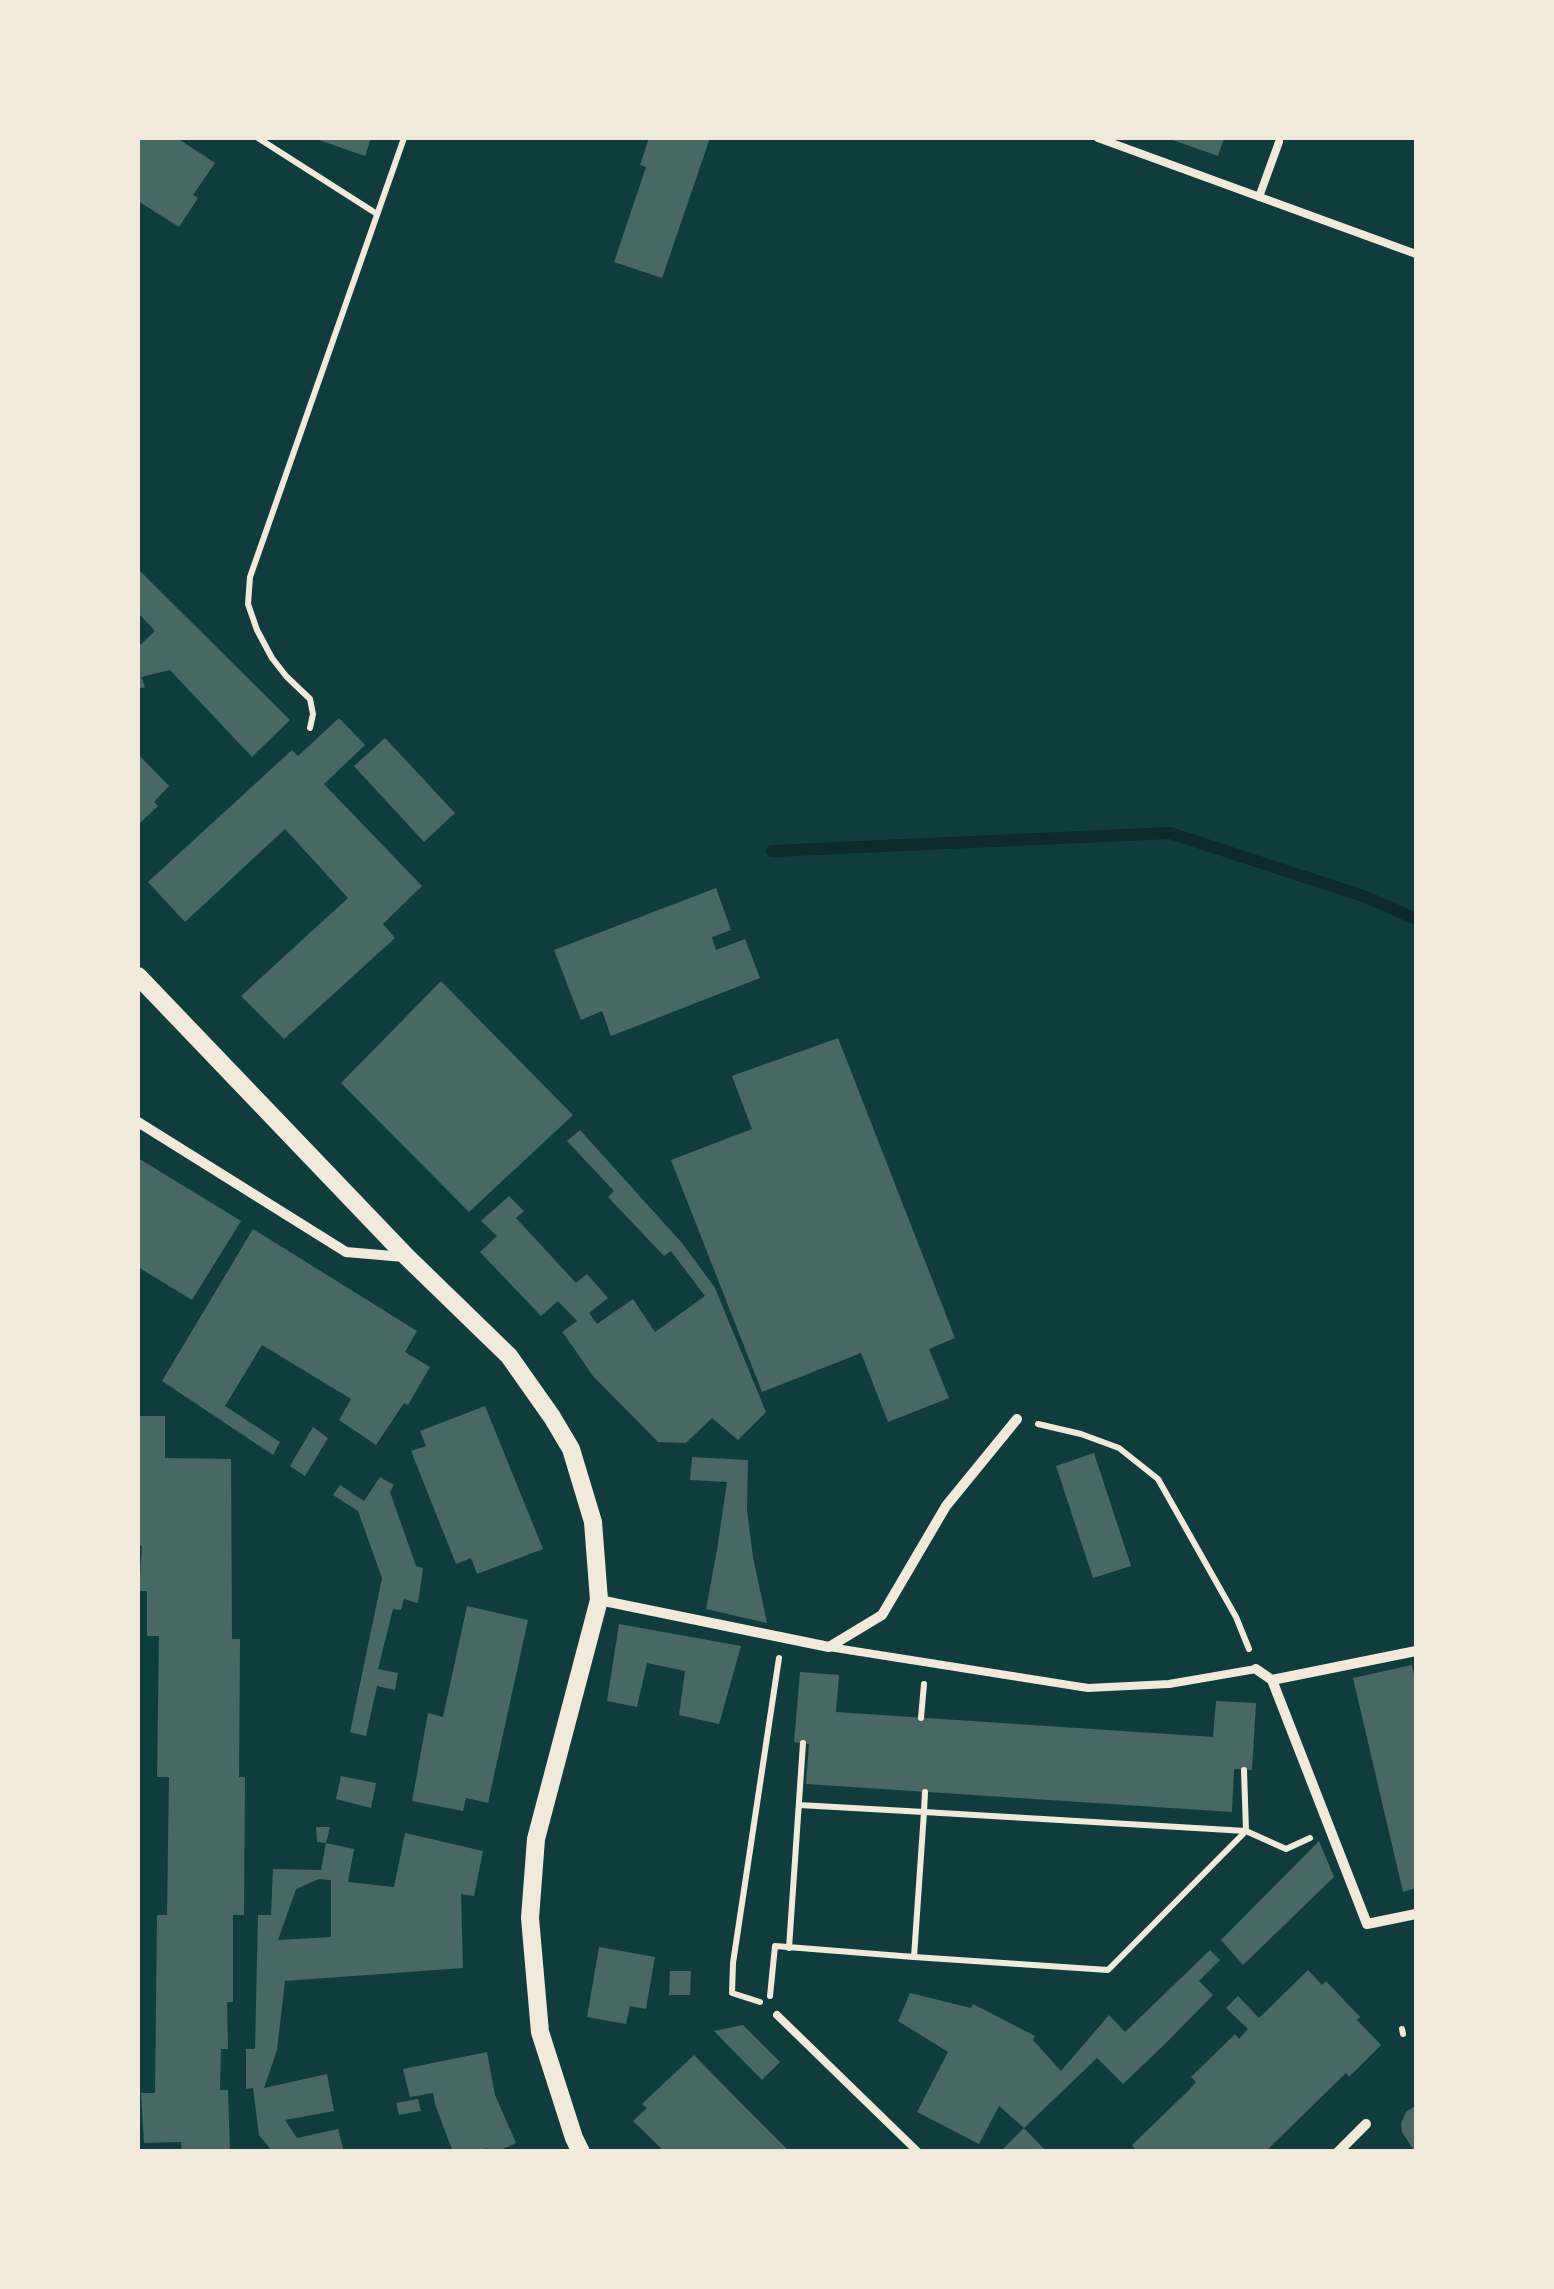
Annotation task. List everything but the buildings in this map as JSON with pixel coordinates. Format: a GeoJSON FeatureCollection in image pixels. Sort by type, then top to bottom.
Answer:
{"type":"FeatureCollection","features":[{"type":"Feature","properties":{"kind":"street"},"geometry":{"type":"LineString","coordinates":[[138,976],[407,1258],[508,1356],[571,1449],[593,1522],[599,1600],[536,1839],[530,1918],[540,2032],[581,2152]]}},
{"type":"Feature","properties":{"kind":"street"},"geometry":{"type":"LineString","coordinates":[[138,1122],[346,1252],[407,1258]]}},
{"type":"Feature","properties":{"kind":"street"},"geometry":{"type":"LineString","coordinates":[[599,1600],[829,1647],[882,1616],[946,1506],[1017,1419]]}},
{"type":"Feature","properties":{"kind":"street"},"geometry":{"type":"LineString","coordinates":[[1272,1680],[1416,1651]]}},
{"type":"Feature","properties":{"kind":"street"},"geometry":{"type":"LineString","coordinates":[[1256,1669],[1272,1680],[1368,1924],[1416,1914]]}},
{"type":"Feature","properties":{"kind":"street"},"geometry":{"type":"LineString","coordinates":[[1338,2152],[1366,2124]]}},
{"type":"Feature","properties":{"kind":"lane"},"geometry":{"type":"LineString","coordinates":[[1098,138],[1416,254]]}},
{"type":"Feature","properties":{"kind":"lane"},"geometry":{"type":"LineString","coordinates":[[1259,197],[1280,142]]}},
{"type":"Feature","properties":{"kind":"lane"},"geometry":{"type":"LineString","coordinates":[[829,1647],[1088,1688],[1169,1684],[1256,1669]]}},
{"type":"Feature","properties":{"kind":"lane"},"geometry":{"type":"LineString","coordinates":[[777,2014],[918,2152]]}},
{"type":"Feature","properties":{"kind":"path"},"geometry":{"type":"LineString","coordinates":[[258,138],[377,214]]}},
{"type":"Feature","properties":{"kind":"path"},"geometry":{"type":"LineString","coordinates":[[310,728],[310,699],[272,658],[258,630],[248,604],[250,577],[404,138]]}},
{"type":"Feature","properties":{"kind":"path"},"geometry":{"type":"LineString","coordinates":[[1017,1419],[1081,1434],[1119,1448],[1158,1480],[1236,1617],[1256,1669]]}},
{"type":"Feature","properties":{"kind":"path"},"geometry":{"type":"LineString","coordinates":[[783,1638],[733,1963],[732,1994],[768,2006],[775,1946],[1108,1970],[1246,1832],[1244,1770]]}},
{"type":"Feature","properties":{"kind":"path"},"geometry":{"type":"LineString","coordinates":[[921,1718],[926,1663]]}},
{"type":"Feature","properties":{"kind":"path"},"geometry":{"type":"LineString","coordinates":[[789,1948],[803,1743]]}},
{"type":"Feature","properties":{"kind":"path"},"geometry":{"type":"LineString","coordinates":[[914,1957],[926,1792]]}},
{"type":"Feature","properties":{"kind":"path"},"geometry":{"type":"LineString","coordinates":[[799,1805],[1246,1832],[1286,1849],[1329,1829]]}},
{"type":"Feature","properties":{"kind":"waterway"},"geometry":{"type":"LineString","coordinates":[[772,851],[1170,833],[1366,897],[1416,919]]}}]}
